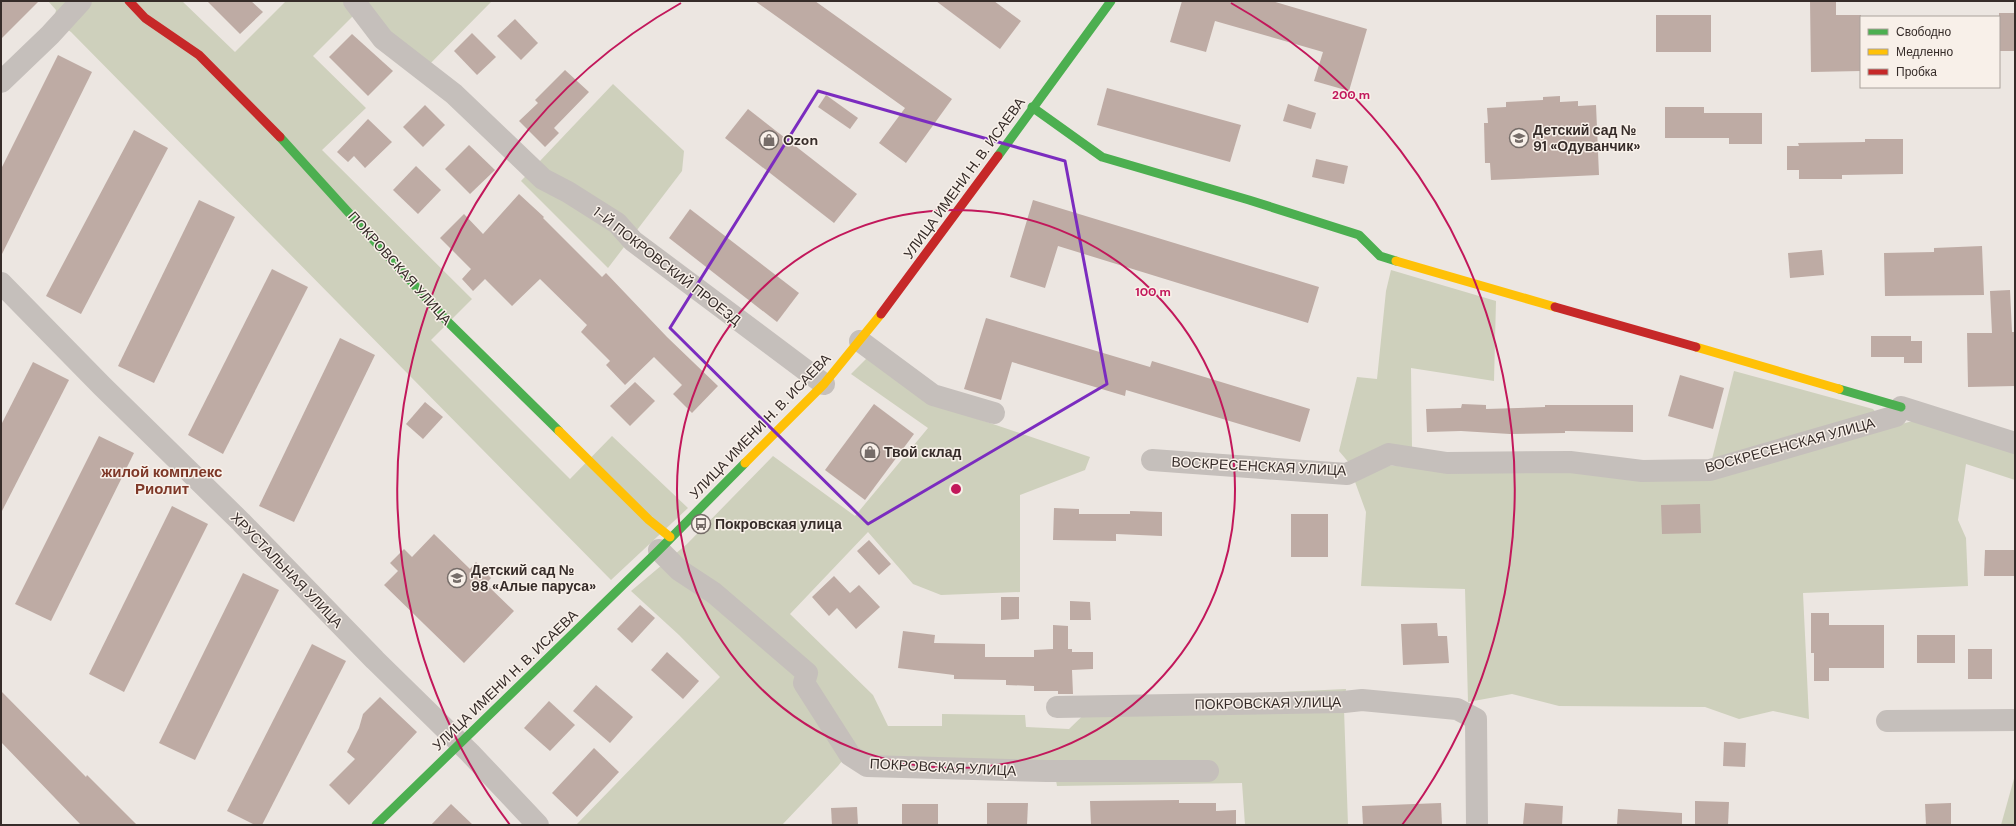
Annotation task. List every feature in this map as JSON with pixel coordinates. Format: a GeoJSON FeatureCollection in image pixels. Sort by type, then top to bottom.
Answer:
{"type":"FeatureCollection","features":[{"type":"Feature","properties":{"kind":"street"},"geometry":{"type":"LineString","coordinates":[[1,82],[50,36],[81,1]]}},
{"type":"Feature","properties":{"kind":"street","name":"ПОКРОВСКАЯ УЛИЦА"},"geometry":{"type":"LineString","coordinates":[[129,1],[145,18],[199,55],[270,128],[286,142],[447,321],[649,520],[665,544],[679,570],[714,593],[807,673],[804,683],[850,755],[867,766],[1047,771],[1208,771]]}},
{"type":"Feature","properties":{"kind":"street","name":"1-Й ПОКРОВСКИЙ ПРОЕЗД"},"geometry":{"type":"LineString","coordinates":[[354,1],[383,39],[454,94],[543,179],[568,192],[617,223],[633,241],[824,384]]}},
{"type":"Feature","properties":{"kind":"street","name":"УЛИЦА ИМЕНИ Н. В. ИСАЕВА"},"geometry":{"type":"LineString","coordinates":[[376,825],[665,544],[824,384],[860,341],[924,258],[1032,107],[1111,1]]}},
{"type":"Feature","properties":{"kind":"street"},"geometry":{"type":"LineString","coordinates":[[1032,107],[1102,157],[1249,200],[1359,235],[1380,256],[1900,407],[2015,443]]}},
{"type":"Feature","properties":{"kind":"street","name":"ХРУСТАЛЬНАЯ УЛИЦА"},"geometry":{"type":"LineString","coordinates":[[1,283],[460,743],[538,825]]}},
{"type":"Feature","properties":{"kind":"street"},"geometry":{"type":"LineString","coordinates":[[860,341],[933,395],[994,413]]}},
{"type":"Feature","properties":{"kind":"street","name":"ВОСКРЕСЕНСКАЯ УЛИЦА"},"geometry":{"type":"LineString","coordinates":[[1152,460],[1347,474],[1388,454],[1447,463],[1570,462],[1642,471],[1710,470],[1896,416],[1900,407]]}},
{"type":"Feature","properties":{"kind":"street","name":"ПОКРОВСКАЯ УЛИЦА"},"geometry":{"type":"LineString","coordinates":[[1057,707],[1362,700],[1457,710],[1476,718],[1477,825]]}},
{"type":"Feature","properties":{"kind":"street"},"geometry":{"type":"LineString","coordinates":[[1887,721],[2015,720]]}},
{"type":"Feature","properties":{"kind":"highlighted area"},"geometry":{"type":"Polygon","coordinates":[[[818,91],[1065,161],[1107,384],[868,524],[670,328],[818,91]]]}},
{"type":"Feature","properties":{"kind":"green space"},"geometry":{"type":"Polygon","coordinates":[[[48,1],[182,1],[235,52],[286,1],[492,1],[416,78],[354,15],[313,56],[366,108],[322,150],[472,299],[431,340],[570,479],[612,436],[688,508],[611,580],[71,32],[54,20],[56,10],[48,1]]]}},
{"type":"Feature","properties":{"kind":"green space"},"geometry":{"type":"Polygon","coordinates":[[[613,84],[684,151],[682,171],[608,268],[521,181],[613,84]]]}},
{"type":"Feature","properties":{"kind":"green space"},"geometry":{"type":"Polygon","coordinates":[[[1391,270],[1496,301],[1494,381],[1411,368],[1412,448],[1350,464],[1339,451],[1357,377],[1377,379],[1386,291],[1391,270]]]}},
{"type":"Feature","properties":{"kind":"green space"},"geometry":{"type":"Polygon","coordinates":[[[867,358],[931,403],[1090,457],[1085,470],[1020,495],[1020,592],[941,595],[913,584],[868,532],[790,614],[873,695],[888,726],[942,726],[942,714],[1025,715],[1026,727],[1069,729],[1099,700],[1346,689],[1344,709],[1348,825],[1245,825],[1242,783],[1057,786],[1053,764],[903,759],[867,754],[855,745],[838,766],[782,825],[576,825],[720,677],[679,635],[631,591],[687,544],[773,456],[855,516],[928,428],[851,374],[867,358]]]}},
{"type":"Feature","properties":{"kind":"green space"},"geometry":{"type":"Polygon","coordinates":[[[1734,371],[1873,409],[1877,414],[1712,459],[1734,371]]]}},
{"type":"Feature","properties":{"kind":"green space"},"geometry":{"type":"Polygon","coordinates":[[[1916,420],[2015,451],[2015,480],[1966,464],[1958,520],[1966,538],[1968,586],[1803,593],[1809,719],[1773,711],[1739,719],[1705,707],[1559,706],[1512,694],[1468,702],[1465,589],[1361,586],[1366,512],[1354,479],[1388,465],[1448,471],[1568,472],[1710,477],[1916,420]]]}},
{"type":"Feature","properties":{"kind":"green space"},"geometry":{"type":"Polygon","coordinates":[[[2015,775],[2015,825],[2001,825],[2015,775]]]}},
{"type":"Feature","properties":{"kind":"building"},"geometry":{"type":"Polygon","coordinates":[[[1,1],[39,1],[1,39],[1,1]]]}},
{"type":"Feature","properties":{"kind":"building"},"geometry":{"type":"Polygon","coordinates":[[[207,1],[251,1],[263,12],[240,34],[207,1]]]}},
{"type":"Feature","properties":{"kind":"building"},"geometry":{"type":"Polygon","coordinates":[[[755,1],[815,1],[952,99],[906,163],[879,143],[905,108],[755,1]]]}},
{"type":"Feature","properties":{"kind":"building"},"geometry":{"type":"Polygon","coordinates":[[[936,1],[994,1],[1021,21],[1000,49],[936,1]]]}},
{"type":"Feature","properties":{"kind":"building"},"geometry":{"type":"Polygon","coordinates":[[[1182,1],[1272,1],[1367,29],[1349,91],[1314,81],[1323,52],[1215,21],[1206,52],[1170,42],[1182,1]]]}},
{"type":"Feature","properties":{"kind":"building"},"geometry":{"type":"Polygon","coordinates":[[[1810,1],[1836,1],[1836,15],[1861,15],[1860,71],[1811,72],[1810,1]]]}},
{"type":"Feature","properties":{"kind":"building"},"geometry":{"type":"Polygon","coordinates":[[[1999,13],[2015,13],[2015,51],[2000,51],[1999,13]]]}},
{"type":"Feature","properties":{"kind":"building"},"geometry":{"type":"Polygon","coordinates":[[[1656,15],[1711,15],[1711,52],[1656,52],[1656,15]]]}},
{"type":"Feature","properties":{"kind":"building"},"geometry":{"type":"Polygon","coordinates":[[[515,19],[538,43],[521,60],[497,36],[515,19]]]}},
{"type":"Feature","properties":{"kind":"building"},"geometry":{"type":"Polygon","coordinates":[[[472,33],[496,57],[477,75],[454,51],[472,33]]]}},
{"type":"Feature","properties":{"kind":"building"},"geometry":{"type":"Polygon","coordinates":[[[352,34],[393,71],[368,96],[329,57],[352,34]]]}},
{"type":"Feature","properties":{"kind":"building"},"geometry":{"type":"Polygon","coordinates":[[[58,55],[92,72],[1,256],[1,169],[58,55]]]}},
{"type":"Feature","properties":{"kind":"building"},"geometry":{"type":"Polygon","coordinates":[[[565,70],[589,92],[554,128],[559,133],[545,147],[519,121],[538,103],[535,100],[565,70]]]}},
{"type":"Feature","properties":{"kind":"building"},"geometry":{"type":"Polygon","coordinates":[[[1107,88],[1241,125],[1230,162],[1097,125],[1107,88]]]}},
{"type":"Feature","properties":{"kind":"building"},"geometry":{"type":"Polygon","coordinates":[[[826,95],[858,118],[850,129],[818,107],[826,95]]]}},
{"type":"Feature","properties":{"kind":"building"},"geometry":{"type":"Polygon","coordinates":[[[1560,96],[1560,102],[1578,101],[1578,106],[1596,105],[1599,175],[1491,180],[1490,163],[1485,163],[1484,123],[1488,123],[1487,108],[1506,107],[1506,102],[1543,100],[1543,97],[1560,96]]]}},
{"type":"Feature","properties":{"kind":"building"},"geometry":{"type":"Polygon","coordinates":[[[1288,104],[1316,113],[1311,129],[1283,121],[1288,104]]]}},
{"type":"Feature","properties":{"kind":"building"},"geometry":{"type":"Polygon","coordinates":[[[425,105],[445,125],[423,147],[403,127],[425,105]]]}},
{"type":"Feature","properties":{"kind":"building"},"geometry":{"type":"Polygon","coordinates":[[[1665,107],[1704,107],[1704,113],[1762,113],[1762,144],[1729,144],[1729,138],[1665,138],[1665,107]]]}},
{"type":"Feature","properties":{"kind":"building"},"geometry":{"type":"Polygon","coordinates":[[[748,109],[857,194],[834,223],[725,138],[748,109]]]}},
{"type":"Feature","properties":{"kind":"building"},"geometry":{"type":"Polygon","coordinates":[[[368,119],[392,142],[365,168],[354,156],[348,162],[337,152],[368,119]]]}},
{"type":"Feature","properties":{"kind":"building"},"geometry":{"type":"Polygon","coordinates":[[[134,130],[168,148],[81,314],[46,296],[134,130]]]}},
{"type":"Feature","properties":{"kind":"building"},"geometry":{"type":"Polygon","coordinates":[[[1865,139],[1903,139],[1903,174],[1842,175],[1842,179],[1799,179],[1799,170],[1787,170],[1787,146],[1799,146],[1798,143],[1865,142],[1865,139]]]}},
{"type":"Feature","properties":{"kind":"building"},"geometry":{"type":"Polygon","coordinates":[[[469,145],[495,170],[470,194],[445,169],[469,145]]]}},
{"type":"Feature","properties":{"kind":"building"},"geometry":{"type":"Polygon","coordinates":[[[1316,159],[1348,166],[1344,184],[1312,177],[1316,159]]]}},
{"type":"Feature","properties":{"kind":"building"},"geometry":{"type":"Polygon","coordinates":[[[416,166],[441,190],[418,214],[393,190],[416,166]]]}},
{"type":"Feature","properties":{"kind":"building"},"geometry":{"type":"Polygon","coordinates":[[[519,194],[544,217],[543,218],[602,277],[606,273],[667,337],[718,386],[692,413],[673,394],[682,385],[654,357],[625,385],[606,365],[610,361],[581,332],[587,325],[540,279],[512,306],[485,279],[473,291],[462,279],[471,269],[440,238],[464,214],[483,234],[519,194]]]}},
{"type":"Feature","properties":{"kind":"building"},"geometry":{"type":"Polygon","coordinates":[[[199,200],[235,217],[154,383],[118,366],[199,200]]]}},
{"type":"Feature","properties":{"kind":"building"},"geometry":{"type":"Polygon","coordinates":[[[1033,200],[1319,287],[1308,323],[1058,246],[1045,288],[1010,277],[1033,200]]]}},
{"type":"Feature","properties":{"kind":"building"},"geometry":{"type":"Polygon","coordinates":[[[690,209],[799,293],[777,322],[669,238],[690,209]]]}},
{"type":"Feature","properties":{"kind":"building"},"geometry":{"type":"Polygon","coordinates":[[[1982,246],[1984,295],[1885,296],[1884,253],[1934,252],[1934,248],[1982,246]]]}},
{"type":"Feature","properties":{"kind":"building"},"geometry":{"type":"Polygon","coordinates":[[[1822,250],[1824,275],[1790,278],[1788,253],[1822,250]]]}},
{"type":"Feature","properties":{"kind":"building"},"geometry":{"type":"Polygon","coordinates":[[[272,269],[308,287],[223,454],[188,435],[272,269]]]}},
{"type":"Feature","properties":{"kind":"building"},"geometry":{"type":"Polygon","coordinates":[[[2010,290],[2012,332],[2015,332],[2015,386],[1968,387],[1967,333],[1992,333],[1990,291],[2010,290]]]}},
{"type":"Feature","properties":{"kind":"building"},"geometry":{"type":"Polygon","coordinates":[[[986,318],[1150,367],[1152,361],[1310,409],[1300,442],[1126,390],[1125,396],[1012,362],[1001,400],[964,389],[986,318]]]}},
{"type":"Feature","properties":{"kind":"building"},"geometry":{"type":"Polygon","coordinates":[[[1871,336],[1911,336],[1911,341],[1922,341],[1922,363],[1904,363],[1904,357],[1871,357],[1871,336]]]}},
{"type":"Feature","properties":{"kind":"building"},"geometry":{"type":"Polygon","coordinates":[[[340,338],[375,355],[294,522],[259,506],[340,338]]]}},
{"type":"Feature","properties":{"kind":"building"},"geometry":{"type":"Polygon","coordinates":[[[33,362],[69,380],[1,513],[1,425],[33,362]]]}},
{"type":"Feature","properties":{"kind":"building"},"geometry":{"type":"Polygon","coordinates":[[[1680,375],[1724,388],[1713,429],[1668,416],[1680,375]]]}},
{"type":"Feature","properties":{"kind":"building"},"geometry":{"type":"Polygon","coordinates":[[[635,382],[655,401],[630,426],[610,406],[635,382]]]}},
{"type":"Feature","properties":{"kind":"building"},"geometry":{"type":"Polygon","coordinates":[[[425,402],[443,417],[423,439],[406,424],[425,402]]]}},
{"type":"Feature","properties":{"kind":"building","name":"Твой склад"},"geometry":{"type":"Polygon","coordinates":[[[874,404],[914,434],[865,500],[825,470],[874,404]]]}},
{"type":"Feature","properties":{"kind":"building"},"geometry":{"type":"Polygon","coordinates":[[[1462,404],[1486,405],[1486,409],[1545,407],[1545,405],[1633,405],[1633,432],[1565,431],[1565,433],[1510,434],[1461,431],[1427,432],[1426,409],[1461,408],[1462,404]]]}},
{"type":"Feature","properties":{"kind":"building"},"geometry":{"type":"Polygon","coordinates":[[[99,436],[134,453],[51,621],[15,604],[99,436]]]}},
{"type":"Feature","properties":{"kind":"building"},"geometry":{"type":"Polygon","coordinates":[[[1700,504],[1701,533],[1662,534],[1661,505],[1700,504]]]}},
{"type":"Feature","properties":{"kind":"building"},"geometry":{"type":"Polygon","coordinates":[[[172,506],[208,524],[124,692],[89,674],[172,506]]]}},
{"type":"Feature","properties":{"kind":"building"},"geometry":{"type":"Polygon","coordinates":[[[1054,508],[1079,509],[1079,514],[1130,514],[1130,511],[1162,512],[1162,536],[1116,534],[1116,541],[1053,540],[1054,508]]]}},
{"type":"Feature","properties":{"kind":"building"},"geometry":{"type":"Polygon","coordinates":[[[1291,514],[1328,514],[1328,557],[1291,557],[1291,514]]]}},
{"type":"Feature","properties":{"kind":"building"},"geometry":{"type":"Polygon","coordinates":[[[434,534],[470,569],[476,562],[491,578],[486,584],[514,611],[464,663],[384,585],[398,571],[390,563],[404,549],[412,557],[434,534]]]}},
{"type":"Feature","properties":{"kind":"building"},"geometry":{"type":"Polygon","coordinates":[[[869,540],[891,564],[879,575],[857,551],[869,540]]]}},
{"type":"Feature","properties":{"kind":"building"},"geometry":{"type":"Polygon","coordinates":[[[1985,550],[2015,550],[2015,576],[1984,576],[1985,550]]]}},
{"type":"Feature","properties":{"kind":"building"},"geometry":{"type":"Polygon","coordinates":[[[243,573],[279,590],[195,760],[159,743],[243,573]]]}},
{"type":"Feature","properties":{"kind":"building"},"geometry":{"type":"Polygon","coordinates":[[[834,576],[850,593],[859,585],[880,607],[856,629],[837,608],[829,616],[812,597],[834,576]]]}},
{"type":"Feature","properties":{"kind":"building"},"geometry":{"type":"Polygon","coordinates":[[[1001,597],[1019,597],[1019,619],[1001,620],[1001,597]]]}},
{"type":"Feature","properties":{"kind":"building"},"geometry":{"type":"Polygon","coordinates":[[[1070,601],[1090,602],[1091,620],[1070,620],[1070,601]]]}},
{"type":"Feature","properties":{"kind":"building"},"geometry":{"type":"Polygon","coordinates":[[[640,605],[655,618],[632,643],[617,629],[640,605]]]}},
{"type":"Feature","properties":{"kind":"building"},"geometry":{"type":"Polygon","coordinates":[[[1811,613],[1829,613],[1829,625],[1884,625],[1884,668],[1829,668],[1829,681],[1814,681],[1814,653],[1811,653],[1811,613]]]}},
{"type":"Feature","properties":{"kind":"building"},"geometry":{"type":"Polygon","coordinates":[[[1437,623],[1438,636],[1447,636],[1449,663],[1403,665],[1401,624],[1437,623]]]}},
{"type":"Feature","properties":{"kind":"building"},"geometry":{"type":"Polygon","coordinates":[[[1053,625],[1068,626],[1068,649],[1072,649],[1072,652],[1093,652],[1093,669],[1072,670],[1073,694],[1058,694],[1058,691],[1034,691],[1034,686],[1006,685],[1006,680],[954,679],[954,675],[898,668],[903,631],[935,635],[934,643],[985,644],[985,657],[1034,657],[1034,650],[1053,649],[1053,625]]]}},
{"type":"Feature","properties":{"kind":"building"},"geometry":{"type":"Polygon","coordinates":[[[1917,635],[1955,635],[1955,663],[1917,663],[1917,635]]]}},
{"type":"Feature","properties":{"kind":"building"},"geometry":{"type":"Polygon","coordinates":[[[312,644],[346,661],[262,825],[255,825],[227,811],[312,644]]]}},
{"type":"Feature","properties":{"kind":"building"},"geometry":{"type":"Polygon","coordinates":[[[1968,649],[1992,649],[1992,679],[1968,679],[1968,649]]]}},
{"type":"Feature","properties":{"kind":"building"},"geometry":{"type":"Polygon","coordinates":[[[667,652],[699,681],[683,699],[651,670],[667,652]]]}},
{"type":"Feature","properties":{"kind":"building"},"geometry":{"type":"Polygon","coordinates":[[[596,685],[633,717],[610,743],[573,711],[596,685]]]}},
{"type":"Feature","properties":{"kind":"building"},"geometry":{"type":"Polygon","coordinates":[[[1,691],[86,777],[87,775],[137,825],[81,825],[1,742],[1,691]]]}},
{"type":"Feature","properties":{"kind":"building"},"geometry":{"type":"Polygon","coordinates":[[[380,697],[417,732],[349,805],[329,785],[355,759],[347,752],[359,728],[363,714],[380,697]]]}},
{"type":"Feature","properties":{"kind":"building"},"geometry":{"type":"Polygon","coordinates":[[[549,701],[575,725],[550,751],[524,728],[549,701]]]}},
{"type":"Feature","properties":{"kind":"building"},"geometry":{"type":"Polygon","coordinates":[[[1724,742],[1746,743],[1745,767],[1723,766],[1724,742]]]}},
{"type":"Feature","properties":{"kind":"building"},"geometry":{"type":"Polygon","coordinates":[[[594,748],[619,772],[577,817],[552,793],[594,748]]]}},
{"type":"Feature","properties":{"kind":"building"},"geometry":{"type":"Polygon","coordinates":[[[1179,800],[1179,803],[1216,803],[1216,811],[1236,810],[1236,825],[1091,825],[1090,801],[1179,800]]]}},
{"type":"Feature","properties":{"kind":"building"},"geometry":{"type":"Polygon","coordinates":[[[1695,801],[1729,802],[1728,825],[1695,825],[1695,801]]]}},
{"type":"Feature","properties":{"kind":"building"},"geometry":{"type":"Polygon","coordinates":[[[987,803],[1028,803],[1027,825],[987,825],[987,803]]]}},
{"type":"Feature","properties":{"kind":"building"},"geometry":{"type":"Polygon","coordinates":[[[1441,803],[1442,825],[1363,825],[1362,806],[1441,803]]]}},
{"type":"Feature","properties":{"kind":"building"},"geometry":{"type":"Polygon","coordinates":[[[1525,803],[1563,806],[1562,825],[1523,825],[1525,803]]]}},
{"type":"Feature","properties":{"kind":"building"},"geometry":{"type":"Polygon","coordinates":[[[1951,803],[1951,825],[1926,825],[1925,804],[1951,803]]]}},
{"type":"Feature","properties":{"kind":"building"},"geometry":{"type":"Polygon","coordinates":[[[451,804],[473,825],[431,825],[451,804]]]}},
{"type":"Feature","properties":{"kind":"building"},"geometry":{"type":"Polygon","coordinates":[[[902,804],[938,804],[938,825],[902,825],[902,804]]]}},
{"type":"Feature","properties":{"kind":"building"},"geometry":{"type":"Polygon","coordinates":[[[857,807],[858,825],[832,825],[831,808],[857,807]]]}},
{"type":"Feature","properties":{"kind":"building"},"geometry":{"type":"Polygon","coordinates":[[[1618,809],[1682,813],[1682,825],[1617,825],[1618,809]]]}},
{"type":"Feature","properties":{"kind":"traffic: fast"},"geometry":{"type":"LineString","coordinates":[[998,156],[1111,1]]}},
{"type":"Feature","properties":{"kind":"traffic: fast"},"geometry":{"type":"LineString","coordinates":[[1032,107],[1102,157],[1249,200],[1359,235],[1380,256],[1396,261]]}},
{"type":"Feature","properties":{"kind":"traffic: fast"},"geometry":{"type":"LineString","coordinates":[[280,137],[447,321],[559,431]]}},
{"type":"Feature","properties":{"kind":"traffic: fast"},"geometry":{"type":"LineString","coordinates":[[1839,389],[1901,407]]}},
{"type":"Feature","properties":{"kind":"traffic: fast"},"geometry":{"type":"LineString","coordinates":[[376,825],[659,550],[745,463]]}},
{"type":"Feature","properties":{"kind":"traffic: slow"},"geometry":{"type":"LineString","coordinates":[[1396,261],[1555,307]]}},
{"type":"Feature","properties":{"kind":"traffic: slow"},"geometry":{"type":"LineString","coordinates":[[745,463],[824,384],[881,314]]}},
{"type":"Feature","properties":{"kind":"traffic: slow"},"geometry":{"type":"LineString","coordinates":[[1696,347],[1839,389]]}},
{"type":"Feature","properties":{"kind":"traffic: slow"},"geometry":{"type":"LineString","coordinates":[[559,431],[649,520],[670,537]]}},
{"type":"Feature","properties":{"kind":"traffic: jam"},"geometry":{"type":"LineString","coordinates":[[129,1],[145,18],[199,55],[280,137]]}},
{"type":"Feature","properties":{"kind":"traffic: jam"},"geometry":{"type":"LineString","coordinates":[[881,314],[998,156]]}},
{"type":"Feature","properties":{"kind":"traffic: jam"},"geometry":{"type":"LineString","coordinates":[[1555,307],[1696,347]]}},
{"type":"Feature","properties":{"kind":"place","name":"Детский сад № 91 «Одуванчик»"},"geometry":{"type":"Point","coordinates":[1519,138]}},
{"type":"Feature","properties":{"kind":"place","name":"Ozon"},"geometry":{"type":"Point","coordinates":[769,140]}},
{"type":"Feature","properties":{"kind":"place","name":"Твой склад"},"geometry":{"type":"Point","coordinates":[870,452]}},
{"type":"Feature","properties":{"kind":"place","name":"Покровская улица"},"geometry":{"type":"Point","coordinates":[701,524]}},
{"type":"Feature","properties":{"kind":"place","name":"Детский сад № 98 «Алые паруса»"},"geometry":{"type":"Point","coordinates":[457,578]}},
{"type":"Feature","properties":{"kind":"district","name":"жилой комплекс Риолит"},"geometry":{"type":"Point","coordinates":[162,480]}}]}
